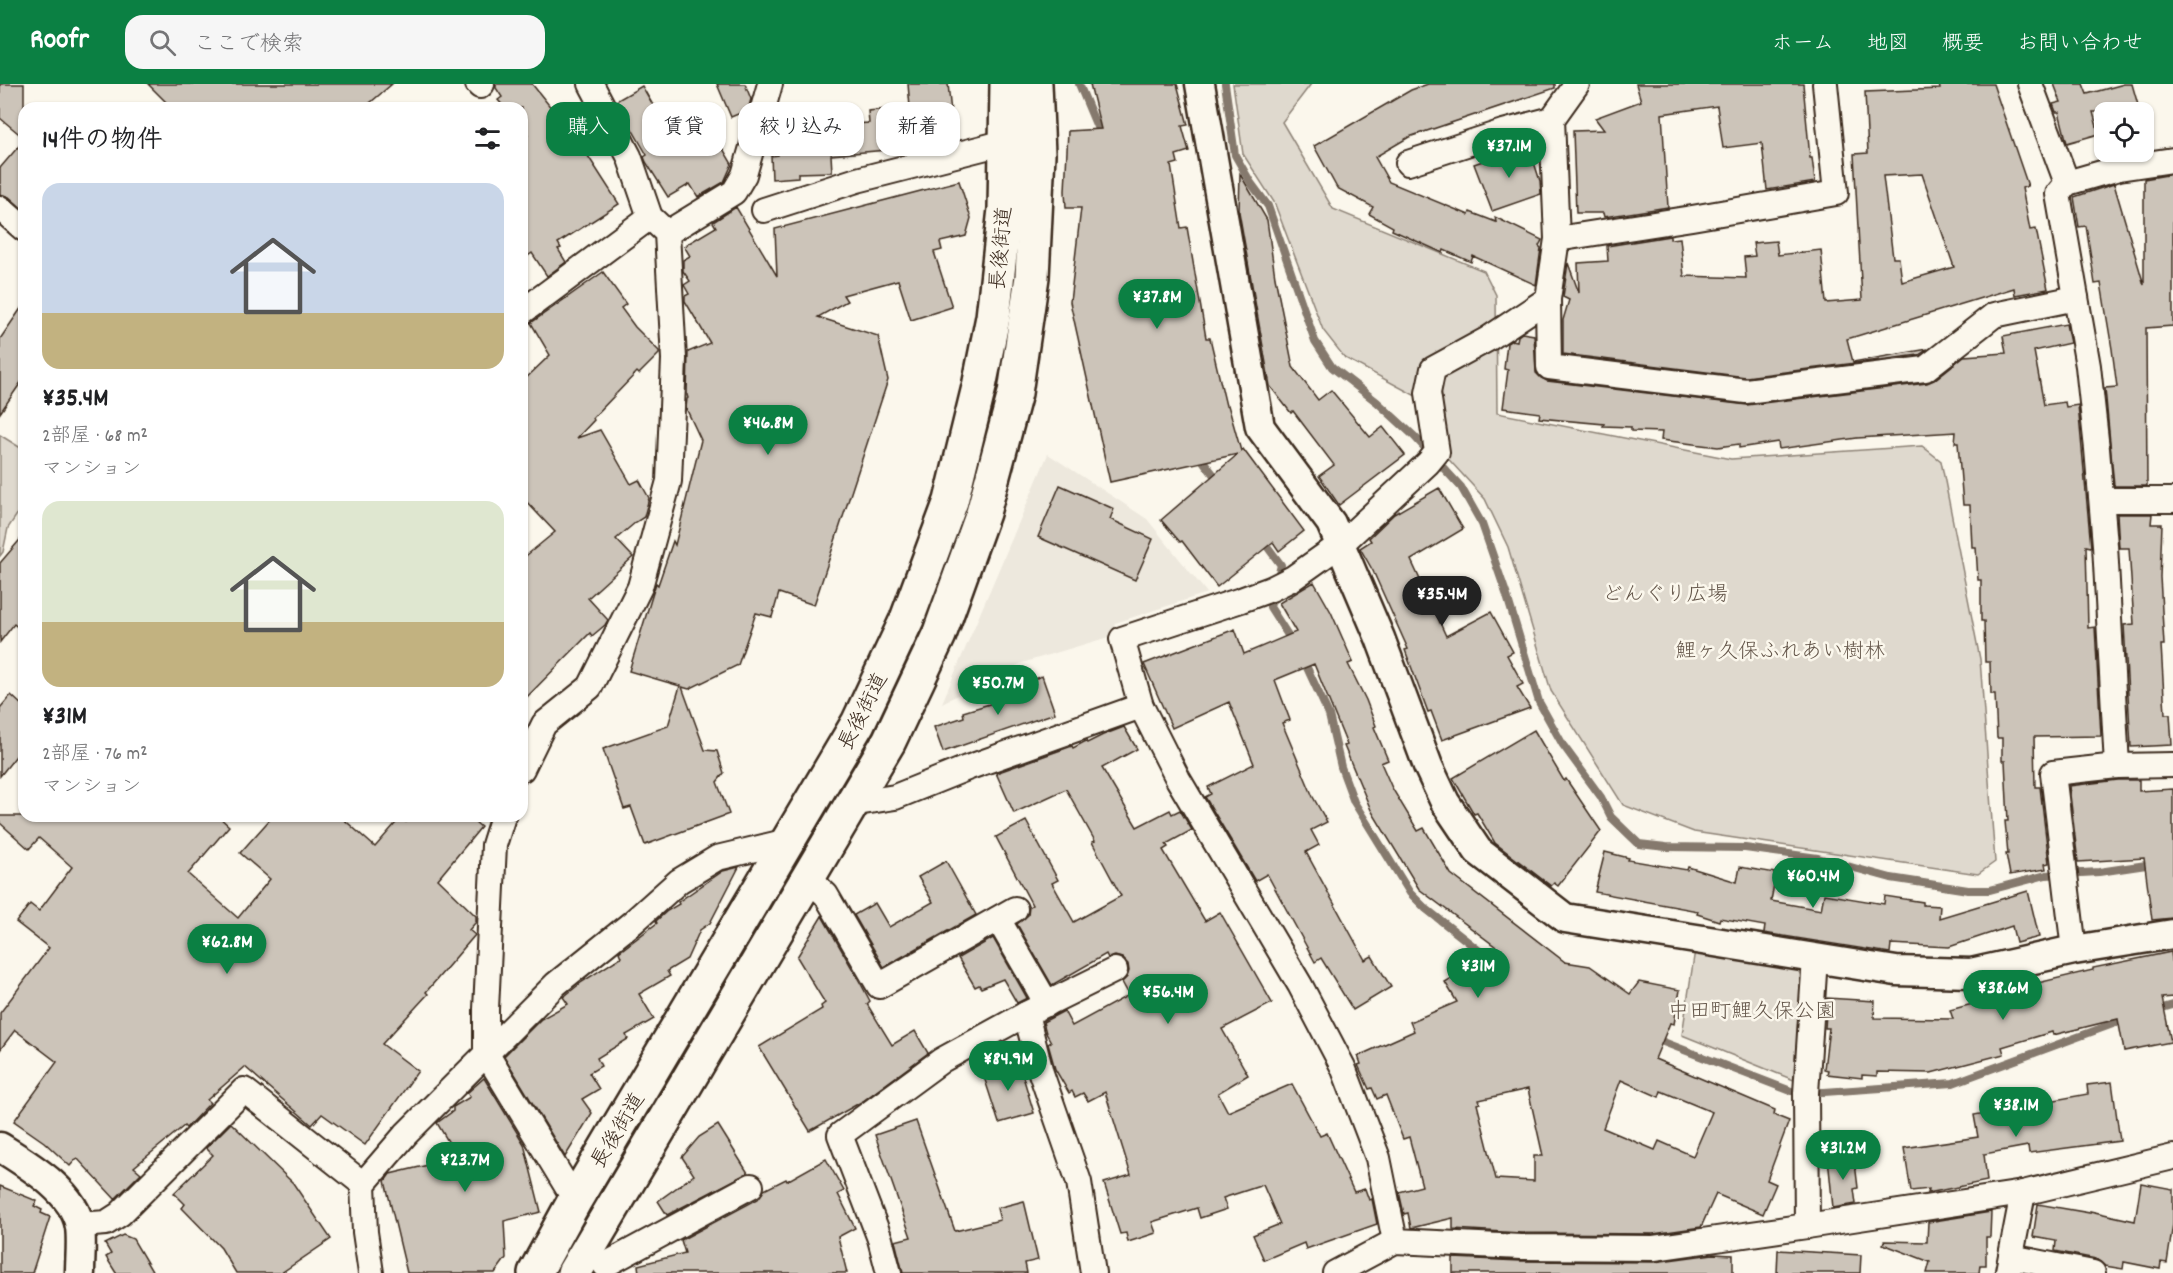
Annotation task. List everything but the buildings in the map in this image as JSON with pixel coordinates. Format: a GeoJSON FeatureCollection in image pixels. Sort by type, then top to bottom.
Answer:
{"type":"FeatureCollection","features":[{"type":"Feature","properties":{"kind":"main road","name":"長後街道"},"geometry":{"type":"LineString","coordinates":[[535,1273],[575,1200],[858,723],[907,619],[951,501],[979,387],[993,317],[1005,209],[1007,84]]}},
{"type":"Feature","properties":{"kind":"main road","name":"長後街道"},"geometry":{"type":"LineString","coordinates":[[592,1266],[807,877],[889,741],[939,635],[983,513],[1015,393],[1032,277],[1038,154],[1035,84]]}},
{"type":"Feature","properties":{"kind":"street"},"geometry":{"type":"LineString","coordinates":[[528,757],[544,724],[590,687],[640,587],[669,481],[674,359],[667,233],[650,217],[629,156],[591,84]]}},
{"type":"Feature","properties":{"kind":"street"},"geometry":{"type":"LineString","coordinates":[[667,233],[734,192],[744,176],[770,84]]}},
{"type":"Feature","properties":{"kind":"street"},"geometry":{"type":"LineString","coordinates":[[1200,84],[1260,427],[1331,523],[1380,639],[1428,766],[1445,802],[1478,850],[1565,918],[1896,971],[1971,973],[2074,950],[2173,934]]}},
{"type":"Feature","properties":{"kind":"street"},"geometry":{"type":"LineString","coordinates":[[1577,84],[1552,120],[1557,239],[1548,299],[1549,367],[1746,391],[1925,369],[1994,315],[2076,298]]}},
{"type":"Feature","properties":{"kind":"street"},"geometry":{"type":"LineString","coordinates":[[1557,239],[1836,193],[1825,84]]}},
{"type":"Feature","properties":{"kind":"street"},"geometry":{"type":"LineString","coordinates":[[2030,84],[2067,183]]}},
{"type":"Feature","properties":{"kind":"street"},"geometry":{"type":"LineString","coordinates":[[1408,164],[1503,132],[1552,120]]}},
{"type":"Feature","properties":{"kind":"street"},"geometry":{"type":"LineString","coordinates":[[764,210],[857,180],[1006,142]]}},
{"type":"Feature","properties":{"kind":"street"},"geometry":{"type":"LineString","coordinates":[[2117,766],[2102,500],[2088,366],[2058,194],[2067,183],[2119,168],[2173,159]]}},
{"type":"Feature","properties":{"kind":"street"},"geometry":{"type":"LineString","coordinates":[[0,208],[18,224]]}},
{"type":"Feature","properties":{"kind":"street"},"geometry":{"type":"LineString","coordinates":[[528,308],[650,217]]}},
{"type":"Feature","properties":{"kind":"street"},"geometry":{"type":"LineString","coordinates":[[1395,1241],[1378,1158],[1343,1067],[1300,985],[1178,779],[1141,706],[1122,639],[1271,589],[1293,578],[1341,544],[1433,457],[1428,393],[1433,369],[1488,339],[1548,299]]}},
{"type":"Feature","properties":{"kind":"street"},"geometry":{"type":"LineString","coordinates":[[2102,500],[2173,500]]}},
{"type":"Feature","properties":{"kind":"street"},"geometry":{"type":"LineString","coordinates":[[851,804],[895,797],[967,768],[1141,706]]}},
{"type":"Feature","properties":{"kind":"street"},"geometry":{"type":"LineString","coordinates":[[2074,950],[2053,773],[2117,766],[2173,765]]}},
{"type":"Feature","properties":{"kind":"street"},"geometry":{"type":"LineString","coordinates":[[501,822],[494,845],[486,1053],[575,1200]]}},
{"type":"Feature","properties":{"kind":"street"},"geometry":{"type":"LineString","coordinates":[[371,1273],[365,1233],[363,1184],[406,1134],[556,984],[632,923],[679,880],[717,858],[788,841]]}},
{"type":"Feature","properties":{"kind":"street"},"geometry":{"type":"LineString","coordinates":[[807,877],[826,895],[879,986],[1007,914],[1037,1009],[1041,1073],[1079,1182],[1093,1273]]}},
{"type":"Feature","properties":{"kind":"street"},"geometry":{"type":"LineString","coordinates":[[1807,1226],[1806,1093],[1815,958]]}},
{"type":"Feature","properties":{"kind":"street"},"geometry":{"type":"LineString","coordinates":[[889,1273],[880,1239],[840,1136],[942,1060],[1115,970]]}},
{"type":"Feature","properties":{"kind":"street"},"geometry":{"type":"LineString","coordinates":[[80,1225],[106,1223],[120,1214],[244,1090],[363,1184]]}},
{"type":"Feature","properties":{"kind":"street"},"geometry":{"type":"LineString","coordinates":[[0,1147],[60,1190],[80,1225],[80,1273]]}},
{"type":"Feature","properties":{"kind":"street"},"geometry":{"type":"LineString","coordinates":[[1335,1273],[1395,1241],[1521,1247],[1654,1248],[2022,1193],[2173,1157]]}},
{"type":"Feature","properties":{"kind":"street"},"geometry":{"type":"LineString","coordinates":[[592,1266],[751,1186]]}},
{"type":"Feature","properties":{"kind":"street"},"geometry":{"type":"LineString","coordinates":[[2022,1193],[2009,1265],[2093,1273]]}},
{"type":"Feature","properties":{"kind":"shaded area"},"geometry":{"type":"Polygon","coordinates":[[[1048,454],[1147,519],[1207,593],[1115,623],[1112,636],[1022,663],[942,703],[1048,454]]]}},
{"type":"Feature","properties":{"kind":"green space","name":"鯉ヶ久保ふれあい樹林"},"geometry":{"type":"Polygon","coordinates":[[[1233,84],[1311,84],[1282,122],[1333,209],[1484,271],[1496,295],[1497,413],[1731,459],[1922,446],[1941,461],[1980,659],[1995,862],[1978,874],[1694,832],[1623,805],[1551,691],[1508,547],[1485,499],[1440,450],[1429,403],[1345,358],[1323,330],[1274,202],[1243,154],[1233,84]]]}},
{"type":"Feature","properties":{"kind":"green space"},"geometry":{"type":"Polygon","coordinates":[[[0,435],[18,446],[18,513],[8,528],[0,556],[0,435]]]}},
{"type":"Feature","properties":{"kind":"green space","name":"中田町鯉久保公園"},"geometry":{"type":"Polygon","coordinates":[[[1695,950],[1797,968],[1803,980],[1796,1081],[1682,1035],[1695,950]]]}},
{"type":"Feature","properties":{"kind":"waterway"},"geometry":{"type":"LineString","coordinates":[[1079,84],[1102,139]]}},
{"type":"Feature","properties":{"kind":"waterway"},"geometry":{"type":"LineString","coordinates":[[1225,84],[1235,155],[1268,206],[1315,341],[1332,367],[1377,402],[1414,436],[1461,487],[1482,524],[1507,596],[1539,702],[1563,745],[1601,797],[1611,817],[1639,844],[1666,847],[1745,848],[1818,858],[1891,878],[1968,890],[1990,890],[2046,875],[2099,872],[2173,861]]}},
{"type":"Feature","properties":{"kind":"waterway"},"geometry":{"type":"LineString","coordinates":[[1198,454],[1219,482]]}},
{"type":"Feature","properties":{"kind":"waterway"},"geometry":{"type":"LineString","coordinates":[[1261,538],[1281,565],[1270,607],[1293,643]]}},
{"type":"Feature","properties":{"kind":"waterway"},"geometry":{"type":"LineString","coordinates":[[1303,659],[1329,715],[1341,767],[1354,802],[1410,893],[1425,908],[1496,964]]}},
{"type":"Feature","properties":{"kind":"waterway"},"geometry":{"type":"LineString","coordinates":[[2155,1010],[2173,1005]]}},
{"type":"Feature","properties":{"kind":"waterway"},"geometry":{"type":"LineString","coordinates":[[1653,1038],[1791,1091],[1824,1092],[1953,1083],[2129,1018]]}},
{"type":"Feature","properties":{"kind":"park label","name":"どんぐり広場"},"geometry":{"type":"Point","coordinates":[1665,593]}}]}
